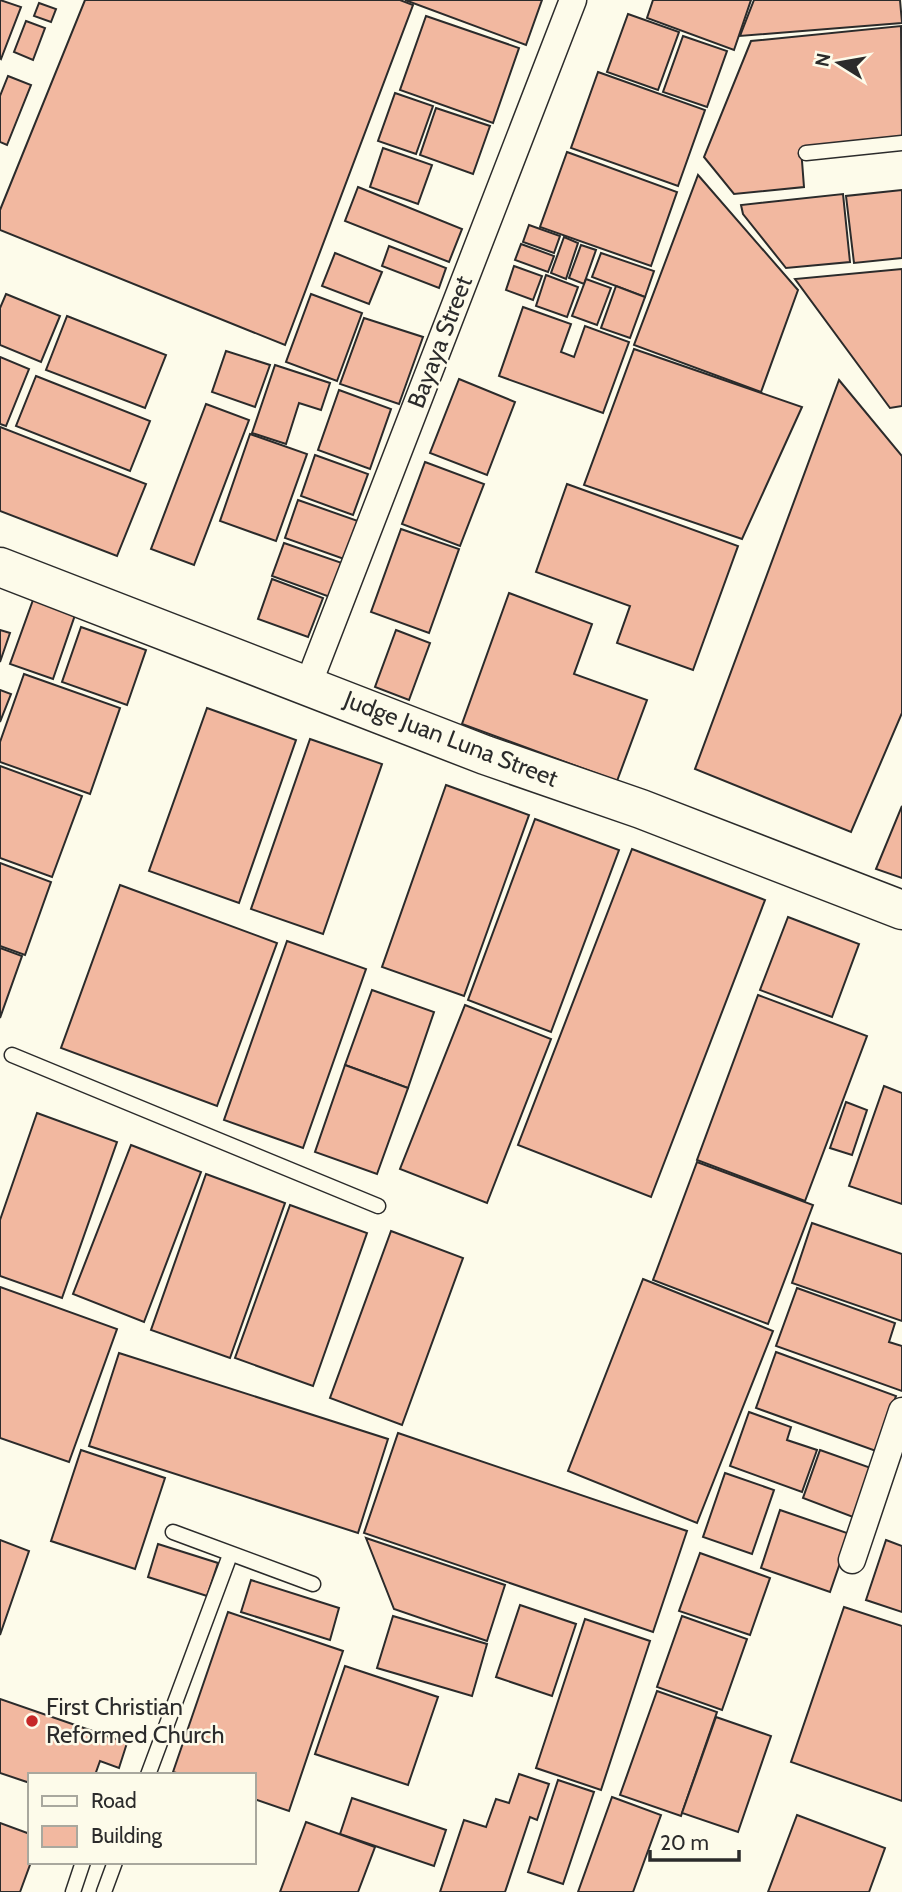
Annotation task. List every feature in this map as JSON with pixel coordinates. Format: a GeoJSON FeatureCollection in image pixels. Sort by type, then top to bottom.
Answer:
{"type":"FeatureCollection","features":[{"type":"Feature","properties":{"kind":"street","name":"Bayaya Street"},"geometry":{"type":"LineString","coordinates":[[308,685],[573,0]]}},
{"type":"Feature","properties":{"kind":"street","name":"Judge Juan Luna Street"},"geometry":{"type":"LineString","coordinates":[[0,567],[485,755],[641,809],[902,910]]}},
{"type":"Feature","properties":{"kind":"street"},"geometry":{"type":"LineString","coordinates":[[852,1560],[902,1411]]}},
{"type":"Feature","properties":{"kind":"lane"},"geometry":{"type":"LineString","coordinates":[[806,153],[902,143]]}},
{"type":"Feature","properties":{"kind":"lane"},"geometry":{"type":"LineString","coordinates":[[12,1055],[377,1206]]}},
{"type":"Feature","properties":{"kind":"lane"},"geometry":{"type":"LineString","coordinates":[[173,1532],[313,1584]]}},
{"type":"Feature","properties":{"kind":"lane"},"geometry":{"type":"LineString","coordinates":[[149,1773],[230,1555]]}},
{"type":"Feature","properties":{"kind":"lane"},"geometry":{"type":"LineString","coordinates":[[73,1892],[82,1864]]}},
{"type":"Feature","properties":{"kind":"lane"},"geometry":{"type":"LineString","coordinates":[[104,1892],[115,1864]]}},
{"type":"Feature","properties":{"kind":"building"},"geometry":{"type":"Polygon","coordinates":[[[0,0],[21,7],[1,59],[0,58],[0,0]]]}},
{"type":"Feature","properties":{"kind":"building"},"geometry":{"type":"Polygon","coordinates":[[[85,0],[400,0],[413,5],[285,345],[0,230],[0,210],[85,0]]]}},
{"type":"Feature","properties":{"kind":"building"},"geometry":{"type":"Polygon","coordinates":[[[405,0],[542,0],[526,45],[405,0]]]}},
{"type":"Feature","properties":{"kind":"building"},"geometry":{"type":"Polygon","coordinates":[[[653,0],[751,0],[734,50],[647,18],[653,0]]]}},
{"type":"Feature","properties":{"kind":"building"},"geometry":{"type":"Polygon","coordinates":[[[754,0],[900,0],[902,23],[740,36],[754,0]]]}},
{"type":"Feature","properties":{"kind":"building"},"geometry":{"type":"Polygon","coordinates":[[[39,3],[56,9],[51,22],[34,16],[39,3]]]}},
{"type":"Feature","properties":{"kind":"building"},"geometry":{"type":"Polygon","coordinates":[[[628,14],[679,32],[658,90],[607,72],[628,14]]]}},
{"type":"Feature","properties":{"kind":"building"},"geometry":{"type":"Polygon","coordinates":[[[426,16],[519,48],[493,123],[400,90],[426,16]]]}},
{"type":"Feature","properties":{"kind":"building"},"geometry":{"type":"Polygon","coordinates":[[[26,21],[45,28],[33,60],[14,52],[26,21]]]}},
{"type":"Feature","properties":{"kind":"building"},"geometry":{"type":"Polygon","coordinates":[[[901,26],[902,138],[801,148],[804,187],[734,194],[704,157],[751,41],[901,26]]]}},
{"type":"Feature","properties":{"kind":"building"},"geometry":{"type":"Polygon","coordinates":[[[683,36],[727,51],[707,107],[663,92],[683,36]]]}},
{"type":"Feature","properties":{"kind":"building"},"geometry":{"type":"Polygon","coordinates":[[[598,72],[705,110],[678,186],[571,148],[598,72]]]}},
{"type":"Feature","properties":{"kind":"building"},"geometry":{"type":"Polygon","coordinates":[[[8,76],[31,85],[7,145],[0,142],[0,96],[8,76]]]}},
{"type":"Feature","properties":{"kind":"building"},"geometry":{"type":"Polygon","coordinates":[[[395,93],[433,106],[416,154],[378,141],[395,93]]]}},
{"type":"Feature","properties":{"kind":"building"},"geometry":{"type":"Polygon","coordinates":[[[436,108],[490,126],[473,174],[420,155],[436,108]]]}},
{"type":"Feature","properties":{"kind":"building"},"geometry":{"type":"Polygon","coordinates":[[[383,148],[432,165],[418,204],[370,187],[383,148]]]}},
{"type":"Feature","properties":{"kind":"building"},"geometry":{"type":"Polygon","coordinates":[[[567,152],[677,192],[651,266],[540,227],[567,152]]]}},
{"type":"Feature","properties":{"kind":"building"},"geometry":{"type":"Polygon","coordinates":[[[698,175],[798,290],[761,392],[634,345],[698,175]]]}},
{"type":"Feature","properties":{"kind":"building"},"geometry":{"type":"Polygon","coordinates":[[[358,187],[462,229],[449,262],[345,221],[358,187]]]}},
{"type":"Feature","properties":{"kind":"building"},"geometry":{"type":"Polygon","coordinates":[[[902,190],[902,258],[854,263],[846,196],[902,190]]]}},
{"type":"Feature","properties":{"kind":"building"},"geometry":{"type":"Polygon","coordinates":[[[843,194],[850,262],[786,268],[743,214],[741,205],[843,194]]]}},
{"type":"Feature","properties":{"kind":"building"},"geometry":{"type":"Polygon","coordinates":[[[529,225],[560,236],[554,253],[523,242],[529,225]]]}},
{"type":"Feature","properties":{"kind":"building"},"geometry":{"type":"Polygon","coordinates":[[[564,237],[578,243],[566,279],[551,273],[564,237]]]}},
{"type":"Feature","properties":{"kind":"building"},"geometry":{"type":"Polygon","coordinates":[[[521,244],[554,256],[548,272],[515,260],[521,244]]]}},
{"type":"Feature","properties":{"kind":"building"},"geometry":{"type":"Polygon","coordinates":[[[581,245],[596,250],[584,284],[569,278],[581,245]]]}},
{"type":"Feature","properties":{"kind":"building"},"geometry":{"type":"Polygon","coordinates":[[[389,246],[446,268],[439,288],[382,266],[389,246]]]}},
{"type":"Feature","properties":{"kind":"building"},"geometry":{"type":"Polygon","coordinates":[[[335,253],[382,272],[369,304],[322,286],[335,253]]]}},
{"type":"Feature","properties":{"kind":"building"},"geometry":{"type":"Polygon","coordinates":[[[601,253],[654,271],[645,297],[592,277],[601,253]]]}},
{"type":"Feature","properties":{"kind":"building"},"geometry":{"type":"Polygon","coordinates":[[[514,266],[542,276],[533,300],[506,290],[514,266]]]}},
{"type":"Feature","properties":{"kind":"building"},"geometry":{"type":"Polygon","coordinates":[[[902,269],[902,406],[890,408],[795,279],[902,269]]]}},
{"type":"Feature","properties":{"kind":"building"},"geometry":{"type":"Polygon","coordinates":[[[546,275],[578,287],[567,317],[536,306],[546,275]]]}},
{"type":"Feature","properties":{"kind":"building"},"geometry":{"type":"Polygon","coordinates":[[[586,279],[611,288],[597,325],[572,316],[586,279]]]}},
{"type":"Feature","properties":{"kind":"building"},"geometry":{"type":"Polygon","coordinates":[[[616,286],[645,297],[630,338],[601,328],[616,286]]]}},
{"type":"Feature","properties":{"kind":"building"},"geometry":{"type":"Polygon","coordinates":[[[6,294],[60,316],[41,362],[0,345],[0,308],[6,294]]]}},
{"type":"Feature","properties":{"kind":"building"},"geometry":{"type":"Polygon","coordinates":[[[311,294],[362,313],[337,381],[286,362],[311,294]]]}},
{"type":"Feature","properties":{"kind":"building"},"geometry":{"type":"Polygon","coordinates":[[[523,307],[571,324],[561,352],[574,357],[585,326],[629,342],[603,413],[499,376],[523,307]]]}},
{"type":"Feature","properties":{"kind":"building"},"geometry":{"type":"Polygon","coordinates":[[[67,316],[166,355],[145,408],[46,370],[67,316]]]}},
{"type":"Feature","properties":{"kind":"building"},"geometry":{"type":"Polygon","coordinates":[[[364,318],[423,337],[399,404],[340,384],[364,318]]]}},
{"type":"Feature","properties":{"kind":"building"},"geometry":{"type":"Polygon","coordinates":[[[634,349],[802,407],[742,539],[584,485],[634,349]]]}},
{"type":"Feature","properties":{"kind":"building"},"geometry":{"type":"Polygon","coordinates":[[[226,351],[270,365],[255,407],[212,392],[226,351]]]}},
{"type":"Feature","properties":{"kind":"building"},"geometry":{"type":"Polygon","coordinates":[[[0,357],[29,369],[6,426],[0,424],[0,357]]]}},
{"type":"Feature","properties":{"kind":"building"},"geometry":{"type":"Polygon","coordinates":[[[275,365],[330,383],[321,410],[299,403],[286,444],[252,433],[275,365]]]}},
{"type":"Feature","properties":{"kind":"building"},"geometry":{"type":"Polygon","coordinates":[[[36,376],[150,421],[130,471],[16,426],[36,376]]]}},
{"type":"Feature","properties":{"kind":"building"},"geometry":{"type":"Polygon","coordinates":[[[459,379],[515,402],[487,475],[430,453],[459,379]]]}},
{"type":"Feature","properties":{"kind":"building"},"geometry":{"type":"Polygon","coordinates":[[[839,380],[902,456],[902,713],[851,832],[695,769],[839,380]]]}},
{"type":"Feature","properties":{"kind":"building"},"geometry":{"type":"Polygon","coordinates":[[[339,390],[391,409],[370,469],[318,450],[339,390]]]}},
{"type":"Feature","properties":{"kind":"building"},"geometry":{"type":"Polygon","coordinates":[[[206,404],[249,420],[194,565],[151,549],[206,404]]]}},
{"type":"Feature","properties":{"kind":"building"},"geometry":{"type":"Polygon","coordinates":[[[0,427],[146,484],[117,556],[0,511],[0,427]]]}},
{"type":"Feature","properties":{"kind":"building"},"geometry":{"type":"Polygon","coordinates":[[[250,434],[307,454],[276,541],[220,521],[250,434]]]}},
{"type":"Feature","properties":{"kind":"building"},"geometry":{"type":"Polygon","coordinates":[[[315,455],[368,474],[353,515],[301,496],[315,455]]]}},
{"type":"Feature","properties":{"kind":"building"},"geometry":{"type":"Polygon","coordinates":[[[425,462],[484,484],[460,546],[402,524],[425,462]]]}},
{"type":"Feature","properties":{"kind":"building"},"geometry":{"type":"Polygon","coordinates":[[[567,484],[738,546],[693,670],[617,643],[630,606],[536,572],[567,484]]]}},
{"type":"Feature","properties":{"kind":"building"},"geometry":{"type":"Polygon","coordinates":[[[298,500],[358,521],[344,559],[285,538],[298,500]]]}},
{"type":"Feature","properties":{"kind":"building"},"geometry":{"type":"Polygon","coordinates":[[[401,529],[459,549],[429,633],[371,612],[401,529]]]}},
{"type":"Feature","properties":{"kind":"building"},"geometry":{"type":"Polygon","coordinates":[[[284,543],[342,563],[330,597],[272,576],[284,543]]]}},
{"type":"Feature","properties":{"kind":"building"},"geometry":{"type":"Polygon","coordinates":[[[272,579],[323,598],[308,637],[258,619],[272,579]]]}},
{"type":"Feature","properties":{"kind":"building"},"geometry":{"type":"Polygon","coordinates":[[[509,593],[592,624],[574,674],[647,700],[617,781],[462,724],[509,593]]]}},
{"type":"Feature","properties":{"kind":"building"},"geometry":{"type":"Polygon","coordinates":[[[33,600],[75,615],[53,679],[10,664],[33,600]]]}},
{"type":"Feature","properties":{"kind":"building"},"geometry":{"type":"Polygon","coordinates":[[[81,627],[146,650],[127,705],[62,682],[81,627]]]}},
{"type":"Feature","properties":{"kind":"building"},"geometry":{"type":"Polygon","coordinates":[[[0,630],[10,633],[0,662],[0,630]]]}},
{"type":"Feature","properties":{"kind":"building"},"geometry":{"type":"Polygon","coordinates":[[[396,630],[430,643],[409,700],[375,687],[396,630]]]}},
{"type":"Feature","properties":{"kind":"building"},"geometry":{"type":"Polygon","coordinates":[[[24,674],[120,708],[90,794],[0,762],[0,742],[24,674]]]}},
{"type":"Feature","properties":{"kind":"building"},"geometry":{"type":"Polygon","coordinates":[[[0,690],[11,694],[0,722],[0,690]]]}},
{"type":"Feature","properties":{"kind":"building"},"geometry":{"type":"Polygon","coordinates":[[[207,708],[296,740],[239,903],[149,871],[207,708]]]}},
{"type":"Feature","properties":{"kind":"building"},"geometry":{"type":"Polygon","coordinates":[[[310,739],[382,764],[323,934],[251,909],[310,739]]]}},
{"type":"Feature","properties":{"kind":"building"},"geometry":{"type":"Polygon","coordinates":[[[0,766],[82,796],[52,877],[0,858],[0,766]]]}},
{"type":"Feature","properties":{"kind":"building"},"geometry":{"type":"Polygon","coordinates":[[[446,785],[529,815],[464,996],[382,967],[446,785]]]}},
{"type":"Feature","properties":{"kind":"building"},"geometry":{"type":"Polygon","coordinates":[[[902,806],[902,878],[876,869],[902,806]]]}},
{"type":"Feature","properties":{"kind":"building"},"geometry":{"type":"Polygon","coordinates":[[[535,819],[619,850],[551,1032],[468,1000],[535,819]]]}},
{"type":"Feature","properties":{"kind":"building"},"geometry":{"type":"Polygon","coordinates":[[[632,849],[765,900],[651,1197],[518,1145],[632,849]]]}},
{"type":"Feature","properties":{"kind":"building"},"geometry":{"type":"Polygon","coordinates":[[[0,863],[51,882],[25,955],[0,946],[0,863]]]}},
{"type":"Feature","properties":{"kind":"building"},"geometry":{"type":"Polygon","coordinates":[[[120,885],[277,943],[217,1106],[61,1048],[120,885]]]}},
{"type":"Feature","properties":{"kind":"building"},"geometry":{"type":"Polygon","coordinates":[[[788,917],[859,944],[832,1017],[760,990],[788,917]]]}},
{"type":"Feature","properties":{"kind":"building"},"geometry":{"type":"Polygon","coordinates":[[[287,941],[366,969],[303,1148],[224,1120],[287,941]]]}},
{"type":"Feature","properties":{"kind":"building"},"geometry":{"type":"Polygon","coordinates":[[[0,948],[22,956],[0,1018],[0,948]]]}},
{"type":"Feature","properties":{"kind":"building"},"geometry":{"type":"Polygon","coordinates":[[[372,990],[434,1012],[408,1088],[345,1065],[372,990]]]}},
{"type":"Feature","properties":{"kind":"building"},"geometry":{"type":"Polygon","coordinates":[[[758,995],[867,1036],[805,1201],[697,1160],[758,995]]]}},
{"type":"Feature","properties":{"kind":"building"},"geometry":{"type":"Polygon","coordinates":[[[465,1005],[551,1039],[487,1203],[400,1169],[465,1005]]]}},
{"type":"Feature","properties":{"kind":"building"},"geometry":{"type":"Polygon","coordinates":[[[345,1065],[408,1088],[377,1174],[315,1152],[345,1065]]]}},
{"type":"Feature","properties":{"kind":"building"},"geometry":{"type":"Polygon","coordinates":[[[884,1086],[902,1093],[902,1204],[849,1186],[884,1086]]]}},
{"type":"Feature","properties":{"kind":"building"},"geometry":{"type":"Polygon","coordinates":[[[846,1102],[867,1110],[852,1155],[830,1148],[846,1102]]]}},
{"type":"Feature","properties":{"kind":"building"},"geometry":{"type":"Polygon","coordinates":[[[37,1113],[117,1142],[62,1298],[0,1276],[0,1220],[37,1113]]]}},
{"type":"Feature","properties":{"kind":"building"},"geometry":{"type":"Polygon","coordinates":[[[131,1145],[201,1172],[144,1322],[73,1294],[131,1145]]]}},
{"type":"Feature","properties":{"kind":"building"},"geometry":{"type":"Polygon","coordinates":[[[697,1162],[813,1205],[768,1324],[653,1280],[697,1162]]]}},
{"type":"Feature","properties":{"kind":"building"},"geometry":{"type":"Polygon","coordinates":[[[206,1174],[285,1203],[230,1358],[151,1330],[206,1174]]]}},
{"type":"Feature","properties":{"kind":"building"},"geometry":{"type":"Polygon","coordinates":[[[290,1205],[367,1233],[313,1386],[235,1358],[290,1205]]]}},
{"type":"Feature","properties":{"kind":"building"},"geometry":{"type":"Polygon","coordinates":[[[812,1223],[902,1254],[902,1321],[792,1283],[812,1223]]]}},
{"type":"Feature","properties":{"kind":"building"},"geometry":{"type":"Polygon","coordinates":[[[391,1231],[463,1258],[402,1425],[330,1398],[391,1231]]]}},
{"type":"Feature","properties":{"kind":"building"},"geometry":{"type":"Polygon","coordinates":[[[643,1279],[773,1331],[697,1523],[568,1471],[643,1279]]]}},
{"type":"Feature","properties":{"kind":"building"},"geometry":{"type":"Polygon","coordinates":[[[0,1287],[117,1329],[69,1462],[0,1438],[0,1287]]]}},
{"type":"Feature","properties":{"kind":"building"},"geometry":{"type":"Polygon","coordinates":[[[797,1288],[895,1323],[889,1342],[902,1346],[902,1391],[776,1346],[797,1288]]]}},
{"type":"Feature","properties":{"kind":"building"},"geometry":{"type":"Polygon","coordinates":[[[776,1352],[896,1396],[876,1451],[756,1408],[776,1352]]]}},
{"type":"Feature","properties":{"kind":"building"},"geometry":{"type":"Polygon","coordinates":[[[119,1353],[388,1439],[358,1533],[89,1446],[119,1353]]]}},
{"type":"Feature","properties":{"kind":"building"},"geometry":{"type":"Polygon","coordinates":[[[749,1412],[791,1427],[787,1440],[817,1450],[802,1492],[730,1466],[749,1412]]]}},
{"type":"Feature","properties":{"kind":"building"},"geometry":{"type":"Polygon","coordinates":[[[398,1433],[687,1531],[653,1632],[364,1533],[398,1433]]]}},
{"type":"Feature","properties":{"kind":"building"},"geometry":{"type":"Polygon","coordinates":[[[81,1450],[165,1478],[135,1569],[51,1541],[81,1450]]]}},
{"type":"Feature","properties":{"kind":"building"},"geometry":{"type":"Polygon","coordinates":[[[820,1450],[871,1468],[853,1517],[803,1498],[820,1450]]]}},
{"type":"Feature","properties":{"kind":"building"},"geometry":{"type":"Polygon","coordinates":[[[725,1473],[774,1490],[752,1554],[703,1537],[725,1473]]]}},
{"type":"Feature","properties":{"kind":"building"},"geometry":{"type":"Polygon","coordinates":[[[780,1510],[850,1534],[830,1592],[761,1568],[780,1510]]]}},
{"type":"Feature","properties":{"kind":"building"},"geometry":{"type":"Polygon","coordinates":[[[366,1538],[505,1585],[487,1641],[394,1609],[366,1538]]]}},
{"type":"Feature","properties":{"kind":"building"},"geometry":{"type":"Polygon","coordinates":[[[0,1540],[29,1551],[0,1635],[0,1540]]]}},
{"type":"Feature","properties":{"kind":"building"},"geometry":{"type":"Polygon","coordinates":[[[886,1540],[902,1546],[902,1612],[866,1600],[886,1540]]]}},
{"type":"Feature","properties":{"kind":"building"},"geometry":{"type":"Polygon","coordinates":[[[158,1544],[218,1563],[207,1596],[148,1577],[158,1544]]]}},
{"type":"Feature","properties":{"kind":"building"},"geometry":{"type":"Polygon","coordinates":[[[700,1553],[770,1578],[750,1635],[679,1611],[700,1553]]]}},
{"type":"Feature","properties":{"kind":"building"},"geometry":{"type":"Polygon","coordinates":[[[251,1580],[339,1608],[330,1640],[241,1612],[251,1580]]]}},
{"type":"Feature","properties":{"kind":"building"},"geometry":{"type":"Polygon","coordinates":[[[520,1605],[576,1624],[552,1696],[496,1677],[520,1605]]]}},
{"type":"Feature","properties":{"kind":"building"},"geometry":{"type":"Polygon","coordinates":[[[844,1607],[902,1626],[902,1801],[791,1762],[844,1607]]]}},
{"type":"Feature","properties":{"kind":"building"},"geometry":{"type":"Polygon","coordinates":[[[228,1612],[343,1651],[289,1811],[256,1800],[256,1773],[173,1772],[228,1612]]]}},
{"type":"Feature","properties":{"kind":"building"},"geometry":{"type":"Polygon","coordinates":[[[393,1616],[487,1644],[472,1696],[377,1668],[393,1616]]]}},
{"type":"Feature","properties":{"kind":"building"},"geometry":{"type":"Polygon","coordinates":[[[682,1616],[747,1639],[722,1710],[657,1687],[682,1616]]]}},
{"type":"Feature","properties":{"kind":"building"},"geometry":{"type":"Polygon","coordinates":[[[585,1619],[650,1641],[601,1790],[536,1768],[585,1619]]]}},
{"type":"Feature","properties":{"kind":"building"},"geometry":{"type":"Polygon","coordinates":[[[345,1666],[438,1697],[408,1785],[315,1754],[345,1666]]]}},
{"type":"Feature","properties":{"kind":"building"},"geometry":{"type":"Polygon","coordinates":[[[657,1691],[717,1712],[681,1816],[620,1795],[657,1691]]]}},
{"type":"Feature","properties":{"kind":"building","name":"First Christian Reformed Church"},"geometry":{"type":"Polygon","coordinates":[[[0,1699],[127,1743],[119,1768],[100,1761],[96,1773],[28,1773],[28,1782],[0,1773],[0,1699]]]}},
{"type":"Feature","properties":{"kind":"building"},"geometry":{"type":"Polygon","coordinates":[[[716,1717],[771,1736],[738,1832],[682,1813],[716,1717]]]}},
{"type":"Feature","properties":{"kind":"building"},"geometry":{"type":"Polygon","coordinates":[[[519,1774],[549,1784],[537,1820],[530,1817],[505,1892],[440,1892],[464,1820],[486,1827],[496,1799],[509,1803],[519,1774]]]}},
{"type":"Feature","properties":{"kind":"building"},"geometry":{"type":"Polygon","coordinates":[[[558,1780],[594,1792],[563,1884],[528,1872],[558,1780]]]}},
{"type":"Feature","properties":{"kind":"building"},"geometry":{"type":"Polygon","coordinates":[[[612,1797],[661,1815],[633,1892],[578,1892],[612,1797]]]}},
{"type":"Feature","properties":{"kind":"building"},"geometry":{"type":"Polygon","coordinates":[[[352,1798],[446,1830],[434,1866],[340,1834],[352,1798]]]}},
{"type":"Feature","properties":{"kind":"building"},"geometry":{"type":"Polygon","coordinates":[[[797,1815],[885,1848],[869,1892],[768,1892],[797,1815]]]}},
{"type":"Feature","properties":{"kind":"building"},"geometry":{"type":"Polygon","coordinates":[[[306,1822],[375,1847],[358,1892],[280,1892],[306,1822]]]}},
{"type":"Feature","properties":{"kind":"building"},"geometry":{"type":"Polygon","coordinates":[[[0,1823],[28,1833],[28,1864],[30,1864],[20,1892],[0,1892],[0,1823]]]}},
{"type":"Feature","properties":{"kind":"place","name":"First Christian Reformed Church"},"geometry":{"type":"Point","coordinates":[32,1721]}}]}
